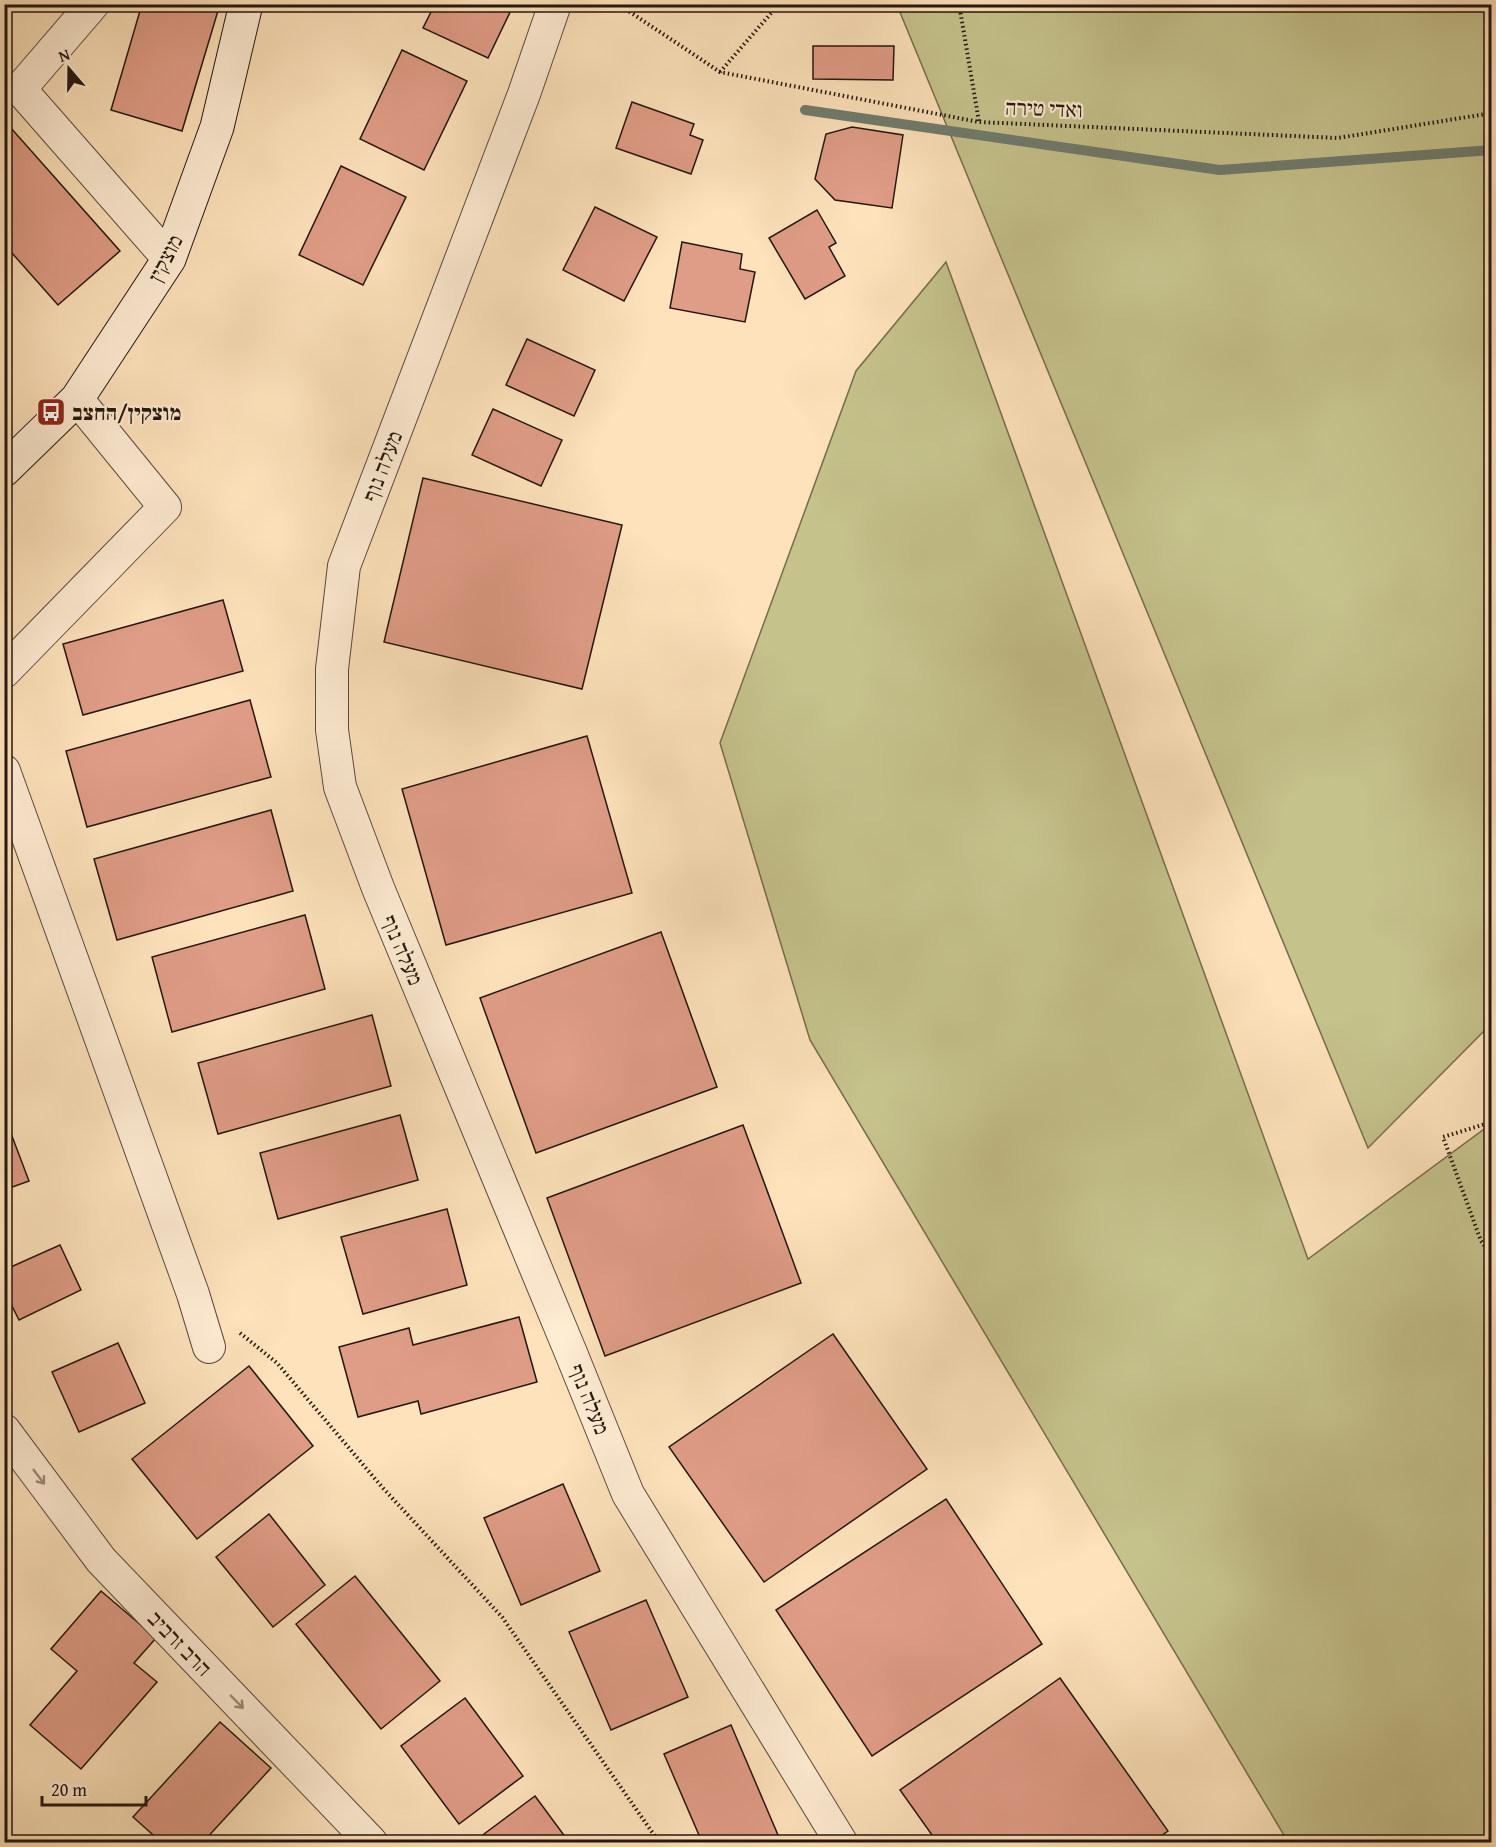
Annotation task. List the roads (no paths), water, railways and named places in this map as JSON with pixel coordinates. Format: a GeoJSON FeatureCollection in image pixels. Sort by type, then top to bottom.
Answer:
{"type":"FeatureCollection","features":[{"type":"Feature","properties":{"kind":"street"},"geometry":{"type":"LineString","coordinates":[[93,4],[12,91],[169,259]]}},
{"type":"Feature","properties":{"kind":"street","name":"מוצקין"},"geometry":{"type":"LineString","coordinates":[[4,470],[77,399],[169,259],[218,127],[246,4]]}},
{"type":"Feature","properties":{"kind":"street","name":"מעלה נוף"},"geometry":{"type":"LineString","coordinates":[[555,4],[524,94],[344,566],[332,669],[332,730],[340,787],[378,888],[572,1353],[628,1494],[841,1842]]}},
{"type":"Feature","properties":{"kind":"street"},"geometry":{"type":"LineString","coordinates":[[4,672],[165,507],[77,399]]}},
{"type":"Feature","properties":{"kind":"street"},"geometry":{"type":"LineString","coordinates":[[4,771],[193,1294],[209,1347]]}},
{"type":"Feature","properties":{"kind":"street","name":"הרב זרביב"},"geometry":{"type":"LineString","coordinates":[[4,1430],[101,1560],[371,1842]]}},
{"type":"Feature","properties":{"kind":"waterway"},"geometry":{"type":"LineString","coordinates":[[805,110],[1220,170],[1492,150]]}},
{"type":"Feature","properties":{"kind":"place","name":"מוצקין/החצב"},"geometry":{"type":"Point","coordinates":[51,412]}}]}
